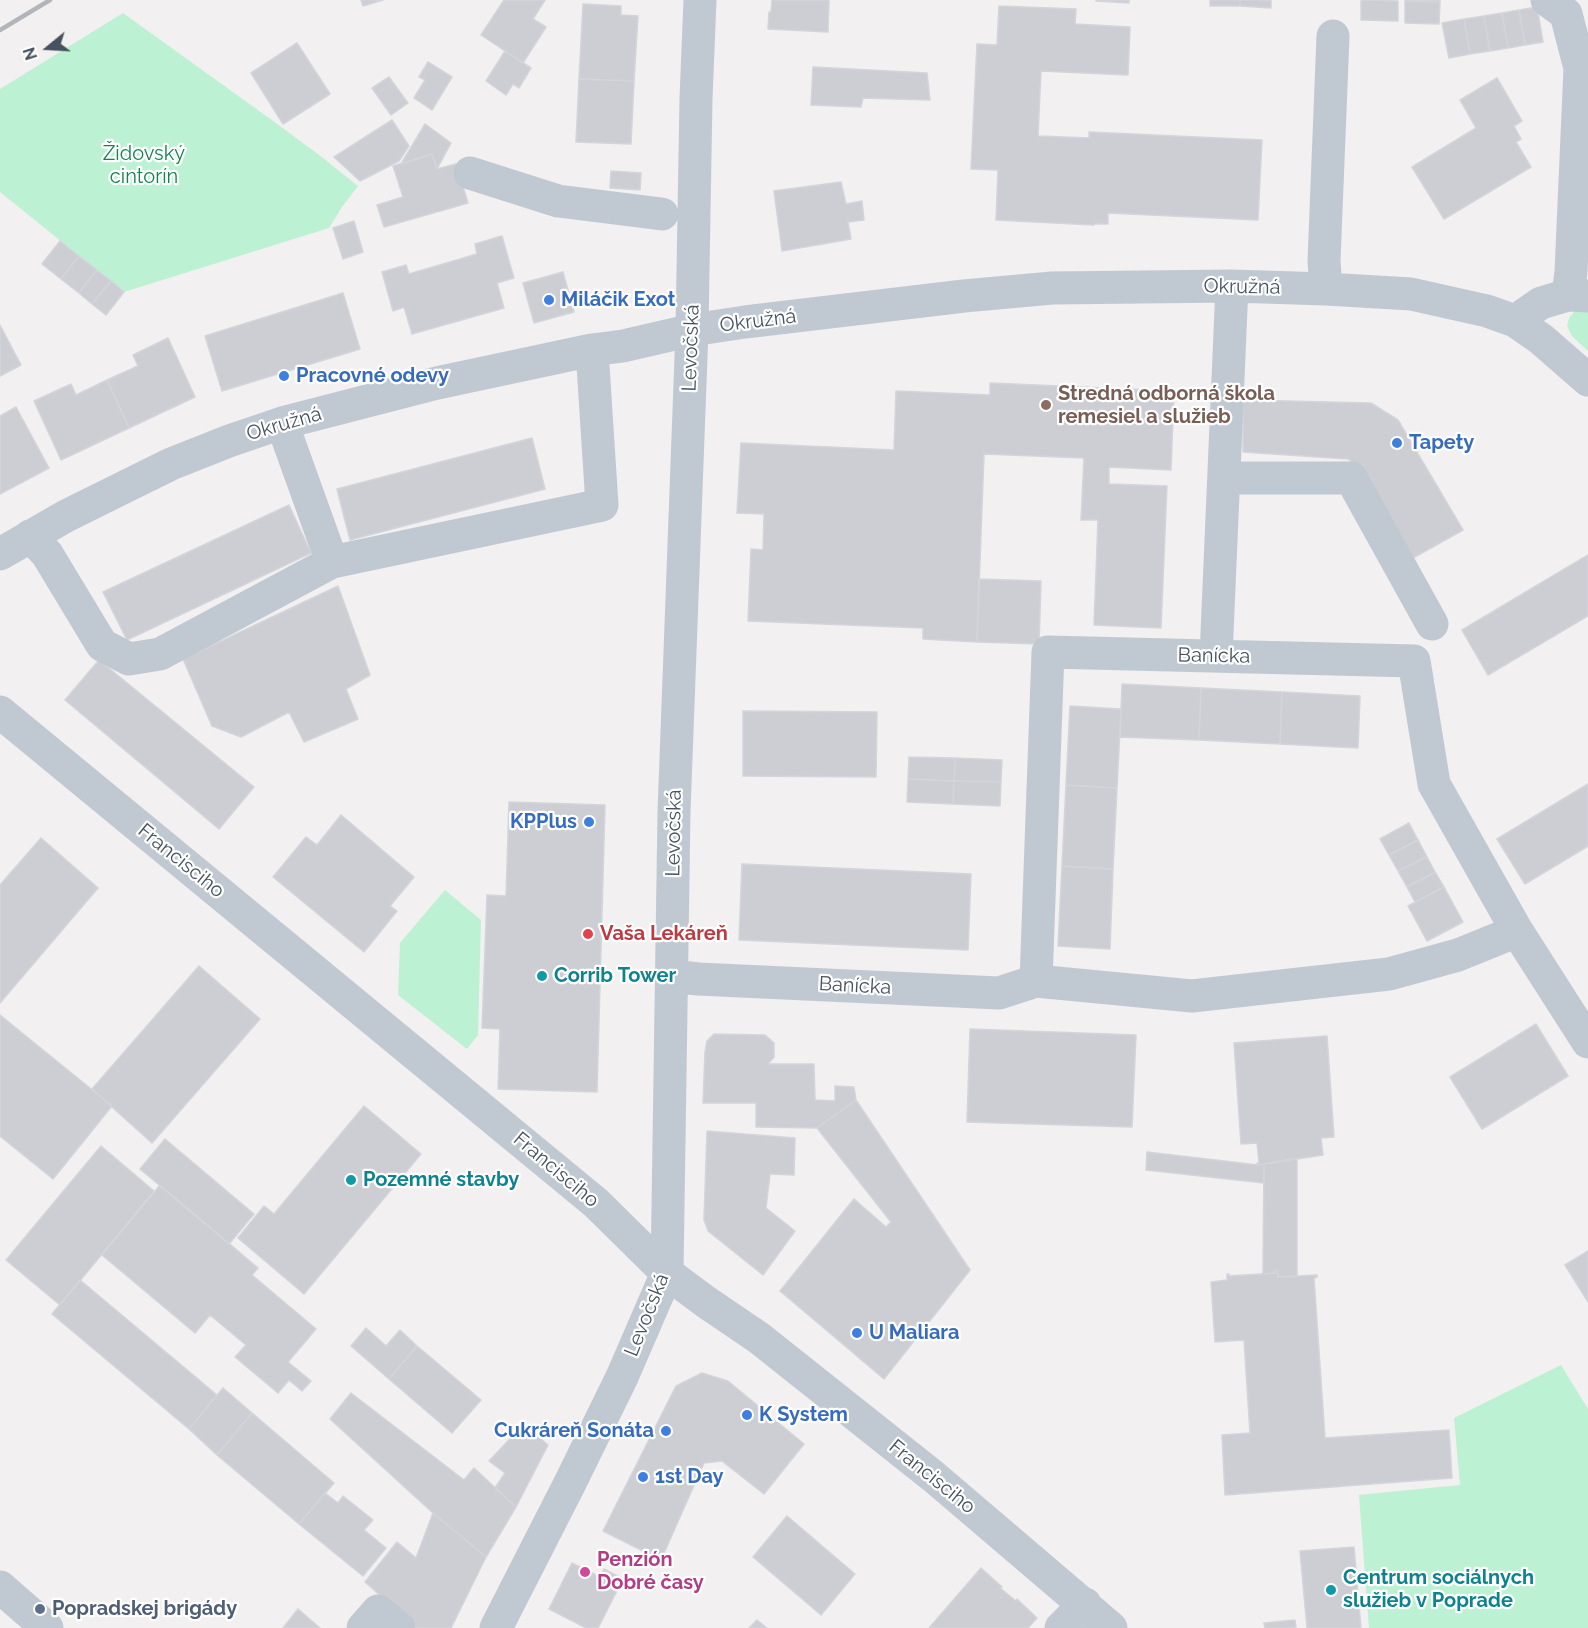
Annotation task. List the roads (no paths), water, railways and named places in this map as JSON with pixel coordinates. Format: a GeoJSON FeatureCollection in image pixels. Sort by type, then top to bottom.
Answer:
{"type":"FeatureCollection","features":[{"type":"Feature","properties":{"kind":"street","name":"Levočská"},"geometry":{"type":"LineString","coordinates":[[496,1628],[622,1377],[667,1273],[674,812],[692,330],[700,0]]}},
{"type":"Feature","properties":{"kind":"street"},"geometry":{"type":"LineString","coordinates":[[1515,321],[1541,303],[1578,295],[1571,272],[1580,68],[1566,14],[1547,0]]}},
{"type":"Feature","properties":{"kind":"street"},"geometry":{"type":"LineString","coordinates":[[1326,289],[1324,261],[1333,36]]}},
{"type":"Feature","properties":{"kind":"street"},"geometry":{"type":"LineString","coordinates":[[470,173],[558,201],[662,214]]}},
{"type":"Feature","properties":{"kind":"street","name":"Okružná"},"geometry":{"type":"LineString","coordinates":[[0,554],[86,505],[171,464],[282,423],[437,383],[692,330],[964,296],[1052,288],[1232,286],[1411,294],[1477,308],[1515,321],[1541,339],[1588,380]]}},
{"type":"Feature","properties":{"kind":"street"},"geometry":{"type":"LineString","coordinates":[[1216,656],[1232,286]]}},
{"type":"Feature","properties":{"kind":"street"},"geometry":{"type":"LineString","coordinates":[[30,536],[48,554],[102,645],[129,659],[160,654],[332,562],[602,505],[592,350]]}},
{"type":"Feature","properties":{"kind":"street"},"geometry":{"type":"LineString","coordinates":[[282,423],[332,562]]}},
{"type":"Feature","properties":{"kind":"street"},"geometry":{"type":"LineString","coordinates":[[1224,478],[1351,478],[1432,624]]}},
{"type":"Feature","properties":{"kind":"street","name":"Banícka"},"geometry":{"type":"LineString","coordinates":[[1036,981],[1048,652],[1414,661],[1434,784],[1517,931],[1588,1041]]}},
{"type":"Feature","properties":{"kind":"street","name":"Francisciho"},"geometry":{"type":"LineString","coordinates":[[0,712],[596,1203],[667,1273],[759,1338],[934,1477],[1112,1628]]}},
{"type":"Feature","properties":{"kind":"street","name":"Banícka"},"geometry":{"type":"LineString","coordinates":[[672,976],[999,993],[1036,981],[1192,996],[1389,974],[1458,955],[1517,931]]}},
{"type":"Feature","properties":{"kind":"street"},"geometry":{"type":"LineString","coordinates":[[0,1587],[47,1628]]}},
{"type":"Feature","properties":{"kind":"street"},"geometry":{"type":"LineString","coordinates":[[1061,1628],[1085,1604]]}},
{"type":"Feature","properties":{"kind":"street"},"geometry":{"type":"LineString","coordinates":[[363,1628],[378,1611],[399,1628]]}},
{"type":"Feature","properties":{"kind":"railway"},"geometry":{"type":"LineString","coordinates":[[0,30],[50,0]]}},
{"type":"Feature","properties":{"kind":"place","name":"Miláčik Exot"},"geometry":{"type":"Point","coordinates":[549,300]}},
{"type":"Feature","properties":{"kind":"place","name":"Pracovné odevy"},"geometry":{"type":"Point","coordinates":[284,376]}},
{"type":"Feature","properties":{"kind":"place","name":"Stredná odborná škola remesiel a služieb"},"geometry":{"type":"Point","coordinates":[1046,405]}},
{"type":"Feature","properties":{"kind":"place","name":"Tapety"},"geometry":{"type":"Point","coordinates":[1397,443]}},
{"type":"Feature","properties":{"kind":"place","name":"KPPlus"},"geometry":{"type":"Point","coordinates":[589,822]}},
{"type":"Feature","properties":{"kind":"place","name":"Vaša Lekáreň"},"geometry":{"type":"Point","coordinates":[588,934]}},
{"type":"Feature","properties":{"kind":"place","name":"Corrib Tower"},"geometry":{"type":"Point","coordinates":[542,976]}},
{"type":"Feature","properties":{"kind":"place","name":"Pozemné stavby"},"geometry":{"type":"Point","coordinates":[351,1180]}},
{"type":"Feature","properties":{"kind":"place","name":"U Maliara"},"geometry":{"type":"Point","coordinates":[857,1333]}},
{"type":"Feature","properties":{"kind":"place","name":"K System"},"geometry":{"type":"Point","coordinates":[747,1415]}},
{"type":"Feature","properties":{"kind":"place","name":"Cukráreň Sonáta"},"geometry":{"type":"Point","coordinates":[666,1431]}},
{"type":"Feature","properties":{"kind":"place","name":"1st Day"},"geometry":{"type":"Point","coordinates":[643,1477]}},
{"type":"Feature","properties":{"kind":"place","name":"Penzión Dobré časy"},"geometry":{"type":"Point","coordinates":[585,1572]}},
{"type":"Feature","properties":{"kind":"place","name":"Centrum sociálnych služieb v Poprade"},"geometry":{"type":"Point","coordinates":[1331,1590]}},
{"type":"Feature","properties":{"kind":"place","name":"Popradskej brigády"},"geometry":{"type":"Point","coordinates":[40,1609]}},
{"type":"Feature","properties":{"kind":"park label","name":"Židovský cintorín"},"geometry":{"type":"Point","coordinates":[144,166]}}]}
